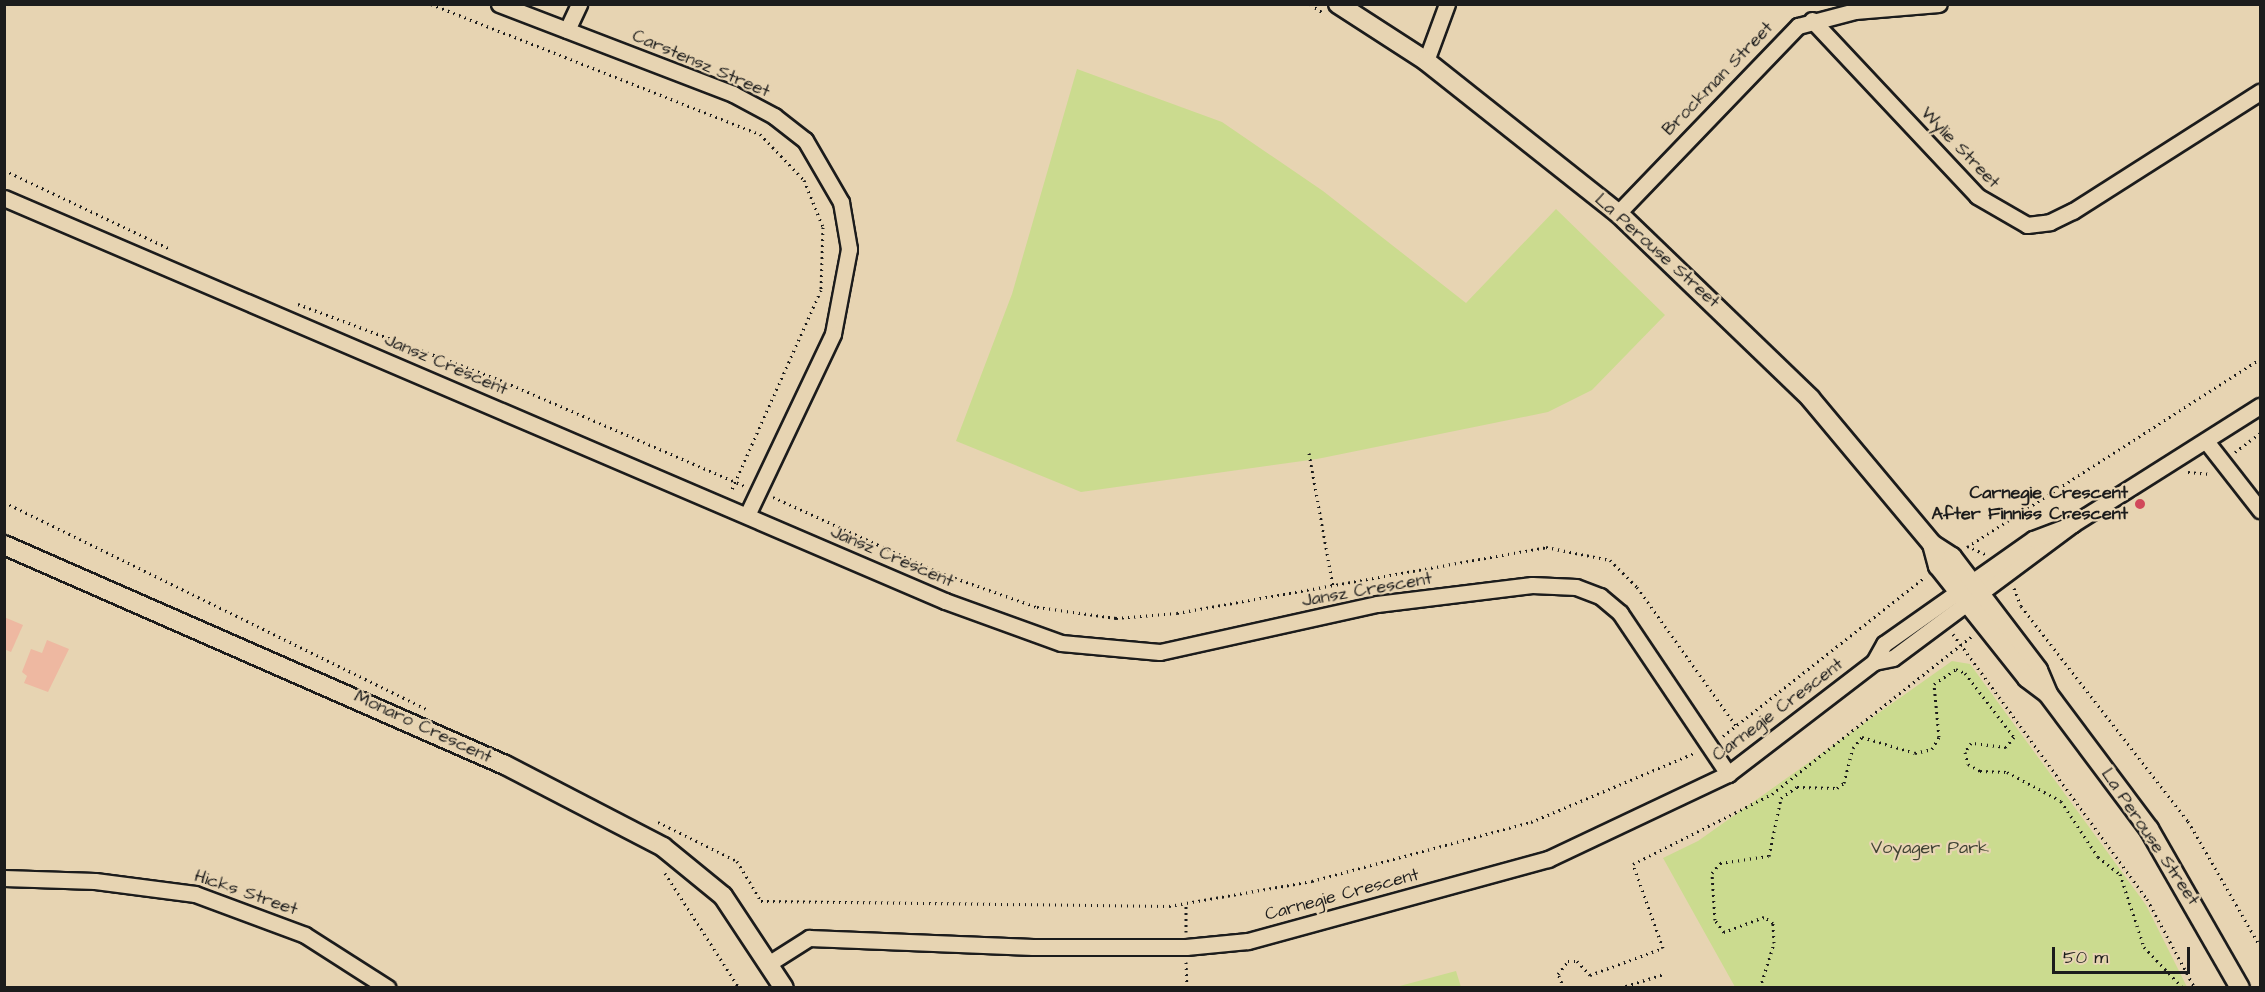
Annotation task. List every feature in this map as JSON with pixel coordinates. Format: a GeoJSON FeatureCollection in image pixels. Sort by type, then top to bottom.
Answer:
{"type":"FeatureCollection","features":[{"type":"Feature","properties":{"kind":"street","name":"Carstensz Street"},"geometry":{"type":"LineString","coordinates":[[499,4],[733,94],[774,116],[805,140],[841,202],[849,249],[845,294],[833,334],[747,515]]}},
{"type":"Feature","properties":{"kind":"street"},"geometry":{"type":"LineString","coordinates":[[567,30],[579,4]]}},
{"type":"Feature","properties":{"kind":"street"},"geometry":{"type":"LineString","coordinates":[[1426,61],[1447,4]]}},
{"type":"Feature","properties":{"kind":"street","name":"Brockman Street"},"geometry":{"type":"LineString","coordinates":[[1618,213],[1770,49],[1812,20],[1939,4]]}},
{"type":"Feature","properties":{"kind":"street","name":"La Perouse Street"},"geometry":{"type":"LineString","coordinates":[[1334,10],[1426,61],[1618,213],[1810,398],[1932,544],[1938,566],[1970,594],[2038,670],[2048,694],[2149,830],[2240,987]]}},
{"type":"Feature","properties":{"kind":"street","name":"Wylie Street"},"geometry":{"type":"LineString","coordinates":[[1812,20],[1977,196],[2026,225],[2050,222],[2073,211],[2260,92]]}},
{"type":"Feature","properties":{"kind":"street","name":"Jansz Crescent"},"geometry":{"type":"LineString","coordinates":[[4,198],[996,622],[1061,643],[1116,650],[1171,650],[1377,604],[1532,585],[1576,588],[1600,596],[1620,613],[1728,774]]}},
{"type":"Feature","properties":{"kind":"street","name":"Carnegie Crescent"},"geometry":{"type":"LineString","coordinates":[[768,964],[809,938],[1034,947],[1186,947],[1248,941],[1548,859],[1728,774],[1874,662],[1893,658],[2033,539],[2073,524],[2260,406]]}},
{"type":"Feature","properties":{"kind":"street"},"geometry":{"type":"LineString","coordinates":[[2206,441],[2260,510]]}},
{"type":"Feature","properties":{"kind":"street","name":"Monaro Crescent"},"geometry":{"type":"LineString","coordinates":[[4,545],[296,669],[600,811],[663,847],[723,896],[784,987]]}},
{"type":"Feature","properties":{"kind":"street","name":"Hicks Street"},"geometry":{"type":"LineString","coordinates":[[4,878],[95,881],[195,894],[305,935],[388,987]]}},
{"type":"Feature","properties":{"kind":"path"},"geometry":{"type":"LineString","coordinates":[[431,4],[760,135],[804,180],[824,227],[821,290],[724,506]]}},
{"type":"Feature","properties":{"kind":"path"},"geometry":{"type":"LineString","coordinates":[[1311,4],[1334,10]]}},
{"type":"Feature","properties":{"kind":"path"},"geometry":{"type":"LineString","coordinates":[[4,170],[172,250]]}},
{"type":"Feature","properties":{"kind":"path"},"geometry":{"type":"LineString","coordinates":[[291,301],[500,380],[759,491],[938,572],[1037,607],[1116,618],[1333,587],[1546,547],[1610,560],[1637,587],[1737,726]]}},
{"type":"Feature","properties":{"kind":"path"},"geometry":{"type":"LineString","coordinates":[[1967,546],[2260,359]]}},
{"type":"Feature","properties":{"kind":"path"},"geometry":{"type":"LineString","coordinates":[[2248,443],[2260,433]]}},
{"type":"Feature","properties":{"kind":"path"},"geometry":{"type":"LineString","coordinates":[[1309,453],[1333,587]]}},
{"type":"Feature","properties":{"kind":"path"},"geometry":{"type":"LineString","coordinates":[[2184,472],[2218,478]]}},
{"type":"Feature","properties":{"kind":"path"},"geometry":{"type":"LineString","coordinates":[[4,502],[436,713]]}},
{"type":"Feature","properties":{"kind":"path"},"geometry":{"type":"LineString","coordinates":[[651,819],[737,861],[761,901],[1170,906],[1312,881],[1531,822],[1708,747],[1931,572]]}},
{"type":"Feature","properties":{"kind":"path"},"geometry":{"type":"LineString","coordinates":[[2018,577],[2012,584],[2022,606],[2156,775],[2260,946]]}},
{"type":"Feature","properties":{"kind":"path"},"geometry":{"type":"LineString","coordinates":[[1564,987],[1558,974],[1568,961],[1577,961],[1590,975],[1663,948],[1633,864],[1772,794],[1962,644],[2147,898],[2195,987]]}},
{"type":"Feature","properties":{"kind":"path"},"geometry":{"type":"LineString","coordinates":[[1760,987],[1774,943],[1773,923],[1764,917],[1724,932],[1715,920],[1712,873],[1720,863],[1769,856],[1782,798],[1797,787],[1829,789],[1844,783],[1856,742],[1862,737],[1915,753],[1932,750],[1939,737],[1935,684],[1956,669],[2008,724],[2014,737],[2006,747],[1971,743],[1965,752],[1968,764],[1980,771],[2007,772],[2061,801],[2098,857],[2120,874],[2144,947],[2183,987]]}},
{"type":"Feature","properties":{"kind":"path"},"geometry":{"type":"LineString","coordinates":[[663,870],[739,987]]}},
{"type":"Feature","properties":{"kind":"path"},"geometry":{"type":"LineString","coordinates":[[1620,987],[1664,974]]}},
{"type":"Feature","properties":{"kind":"green space"},"geometry":{"type":"Polygon","coordinates":[[[1077,69],[1222,122],[1323,191],[1466,303],[1556,209],[1665,315],[1592,390],[1548,412],[1317,459],[1081,492],[956,441],[1012,294],[1077,69]]]}},
{"type":"Feature","properties":{"kind":"green space","name":"Voyager Park"},"geometry":{"type":"Polygon","coordinates":[[[1952,661],[1970,664],[2146,905],[2187,987],[1735,987],[1663,858],[1698,841],[1952,661]]]}},
{"type":"Feature","properties":{"kind":"green space"},"geometry":{"type":"Polygon","coordinates":[[[1456,971],[1461,987],[1396,987],[1456,971]]]}},
{"type":"Feature","properties":{"kind":"building"},"geometry":{"type":"Polygon","coordinates":[[[4,617],[23,625],[11,652],[4,649],[4,617]]]}},
{"type":"Feature","properties":{"kind":"building"},"geometry":{"type":"Polygon","coordinates":[[[47,640],[69,649],[48,692],[24,683],[27,676],[22,672],[31,649],[42,653],[47,640]]]}},
{"type":"Feature","properties":{"kind":"place","name":"Carnegie Crescent After Finniss Crescent"},"geometry":{"type":"Point","coordinates":[2140,504]}}]}
